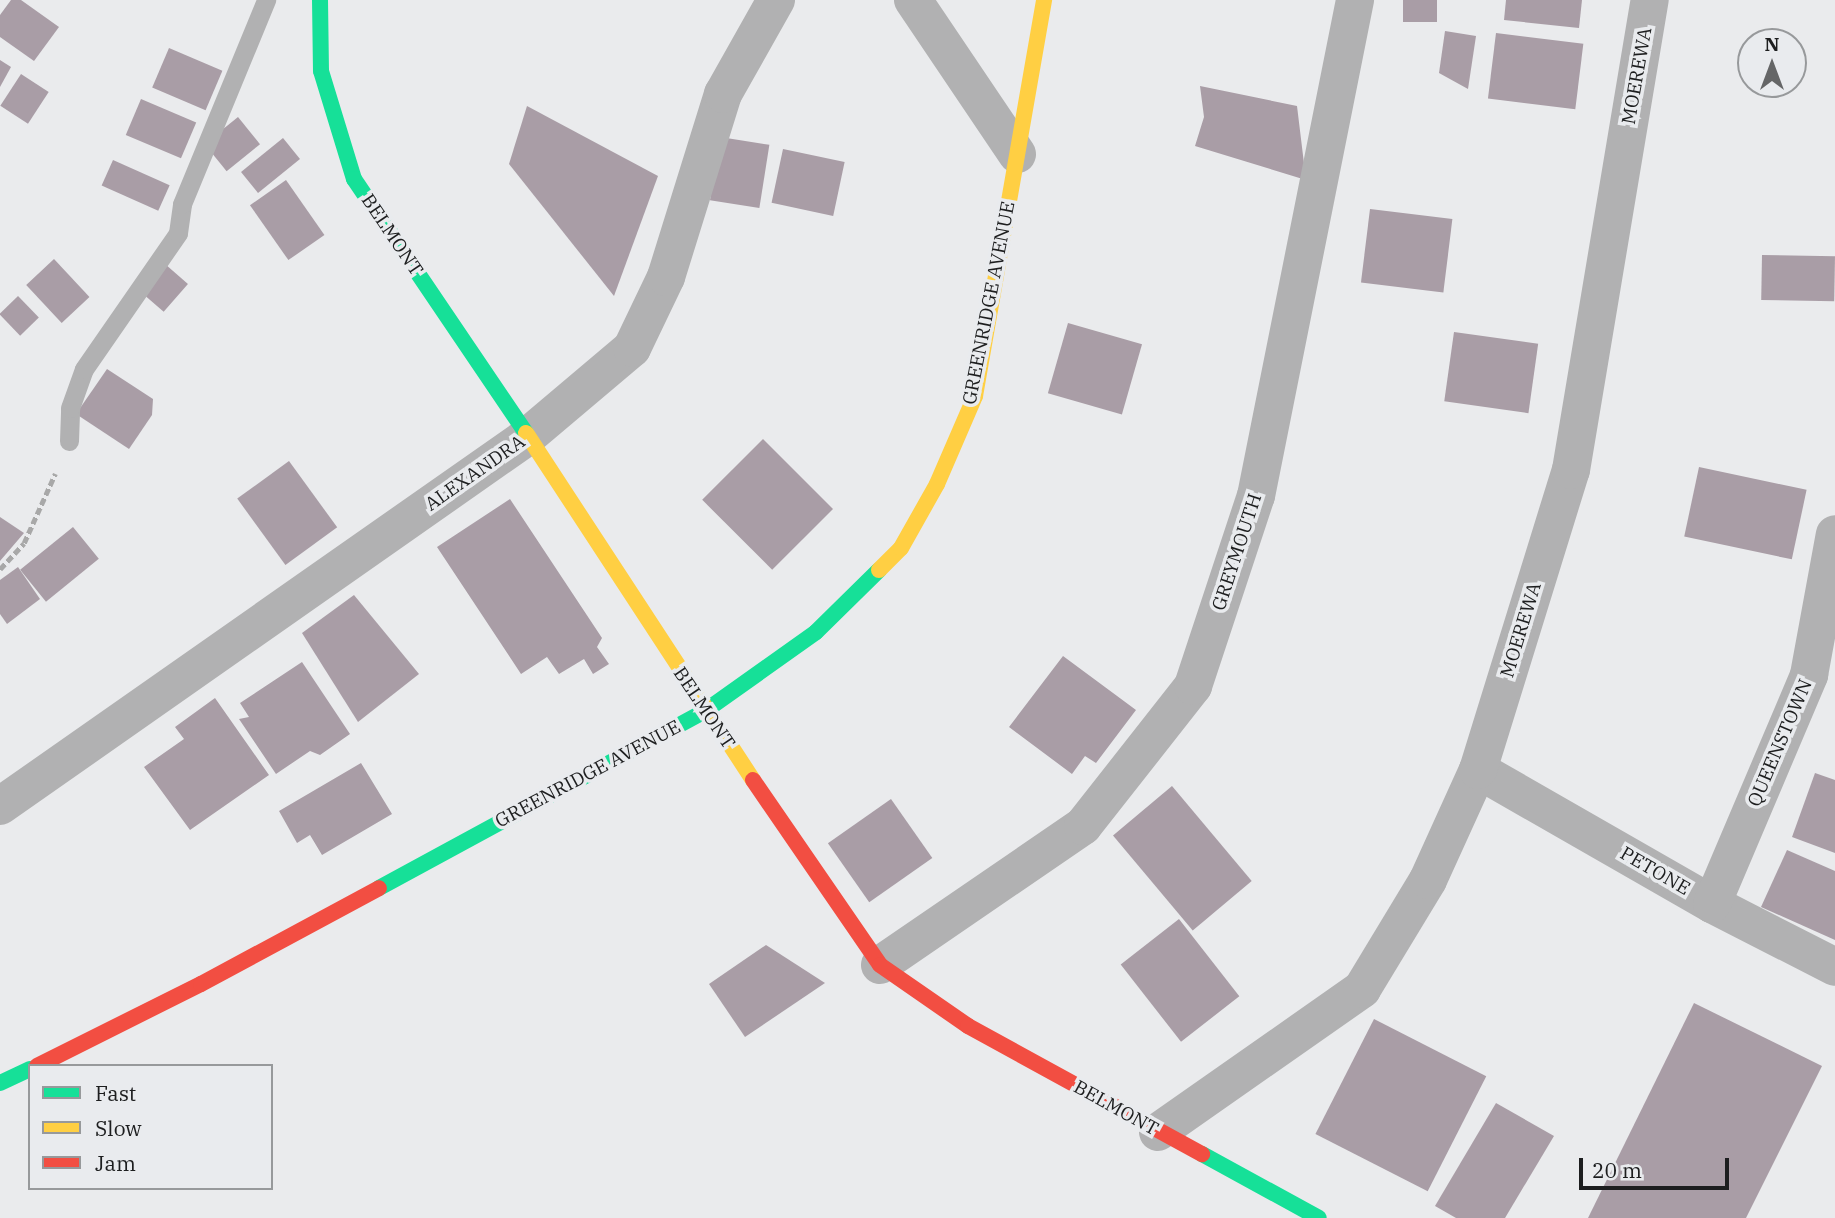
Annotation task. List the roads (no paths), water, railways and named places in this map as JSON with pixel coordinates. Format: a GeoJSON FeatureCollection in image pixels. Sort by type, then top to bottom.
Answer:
{"type":"FeatureCollection","features":[{"type":"Feature","properties":{"kind":"street","name":"BELMONT"},"geometry":{"type":"LineString","coordinates":[[320,0],[320,71],[354,179],[528,436],[705,711],[880,964],[968,1026],[1319,1218]]}},
{"type":"Feature","properties":{"kind":"street","name":"ALEXANDRA"},"geometry":{"type":"LineString","coordinates":[[0,806],[528,436],[632,348],[666,276],[723,94],[776,0]]}},
{"type":"Feature","properties":{"kind":"street"},"geometry":{"type":"LineString","coordinates":[[913,0],[1017,154]]}},
{"type":"Feature","properties":{"kind":"street","name":"GREENRIDGE AVENUE"},"geometry":{"type":"LineString","coordinates":[[41,1064],[201,984],[705,711],[816,632],[901,548],[937,484],[975,396],[1044,0]]}},
{"type":"Feature","properties":{"kind":"street","name":"GREYMOUTH"},"geometry":{"type":"LineString","coordinates":[[880,964],[1083,826],[1194,686],[1256,496],[1355,0]]}},
{"type":"Feature","properties":{"kind":"street","name":"MOEREWA"},"geometry":{"type":"LineString","coordinates":[[1158,1132],[1362,989],[1428,880],[1478,770],[1571,471],[1650,0]]}},
{"type":"Feature","properties":{"kind":"street","name":"QUEENSTOWN"},"geometry":{"type":"LineString","coordinates":[[1712,904],[1809,675],[1835,534]]}},
{"type":"Feature","properties":{"kind":"street","name":"PETONE"},"geometry":{"type":"LineString","coordinates":[[1478,770],[1712,904],[1835,967]]}},
{"type":"Feature","properties":{"kind":"street"},"geometry":{"type":"LineString","coordinates":[[0,1083],[28,1070]]}},
{"type":"Feature","properties":{"kind":"lane"},"geometry":{"type":"LineString","coordinates":[[69,442],[70,408],[84,369],[178,233],[182,204],[266,0]]}}]}
